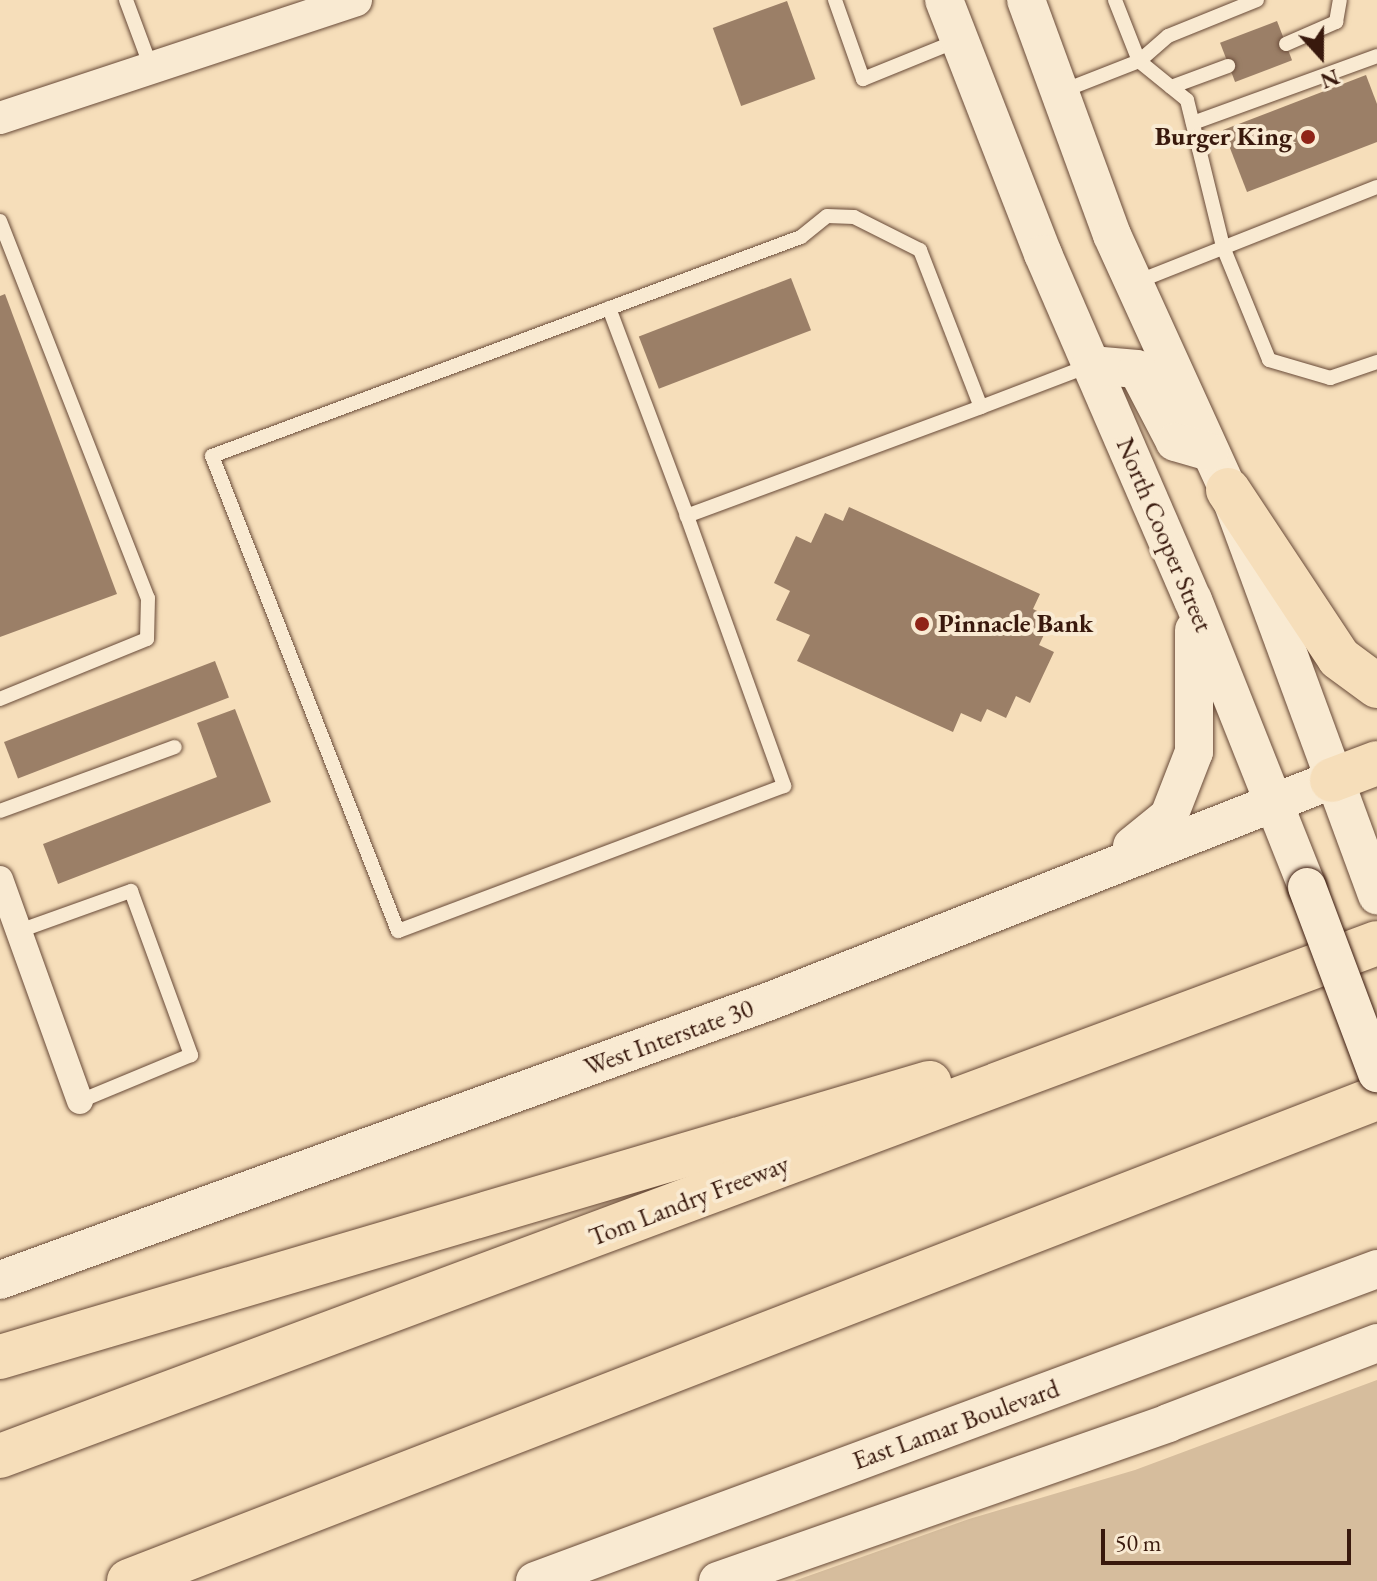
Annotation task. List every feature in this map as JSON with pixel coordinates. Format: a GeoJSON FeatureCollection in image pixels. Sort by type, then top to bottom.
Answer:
{"type":"FeatureCollection","features":[{"type":"Feature","properties":{"kind":"highway"},"geometry":{"type":"LineString","coordinates":[[1219,471],[1339,658],[1377,686]]}},
{"type":"Feature","properties":{"kind":"highway"},"geometry":{"type":"LineString","coordinates":[[1332,780],[1377,763]]}},
{"type":"Feature","properties":{"kind":"highway","name":"Tom Landry Freeway"},"geometry":{"type":"LineString","coordinates":[[0,1456],[1377,943]]}},
{"type":"Feature","properties":{"kind":"highway"},"geometry":{"type":"LineString","coordinates":[[0,1357],[1307,970]]}},
{"type":"Feature","properties":{"kind":"highway"},"geometry":{"type":"LineString","coordinates":[[129,1581],[1377,1098]]}},
{"type":"Feature","properties":{"kind":"highway"},"geometry":{"type":"LineString","coordinates":[[154,1581],[243,1538]]}},
{"type":"Feature","properties":{"kind":"main road","name":"North Cooper Street"},"geometry":{"type":"LineString","coordinates":[[944,0],[1091,365],[1193,600],[1377,1073]]}},
{"type":"Feature","properties":{"kind":"main road"},"geometry":{"type":"LineString","coordinates":[[1026,0],[1134,284],[1219,471],[1377,896]]}},
{"type":"Feature","properties":{"kind":"main road"},"geometry":{"type":"LineString","coordinates":[[1091,365],[1137,369],[1175,442],[1219,471]]}},
{"type":"Feature","properties":{"kind":"main road"},"geometry":{"type":"LineString","coordinates":[[1111,863],[1169,816],[1194,752],[1193,600]]}},
{"type":"Feature","properties":{"kind":"main road","name":"West Interstate 30"},"geometry":{"type":"LineString","coordinates":[[0,1280],[770,1001],[1111,863],[1332,780]]}},
{"type":"Feature","properties":{"kind":"main road","name":"East Lamar Boulevard"},"geometry":{"type":"LineString","coordinates":[[535,1581],[1377,1269]]}},
{"type":"Feature","properties":{"kind":"main road"},"geometry":{"type":"LineString","coordinates":[[718,1581],[1168,1423],[1377,1343]]}},
{"type":"Feature","properties":{"kind":"street"},"geometry":{"type":"LineString","coordinates":[[0,118],[356,0]]}},
{"type":"Feature","properties":{"kind":"street"},"geometry":{"type":"LineString","coordinates":[[0,879],[80,1101]]}},
{"type":"Feature","properties":{"kind":"lane"},"geometry":{"type":"LineString","coordinates":[[126,0],[152,70]]}},
{"type":"Feature","properties":{"kind":"lane"},"geometry":{"type":"LineString","coordinates":[[835,0],[863,79],[959,40]]}},
{"type":"Feature","properties":{"kind":"lane"},"geometry":{"type":"LineString","coordinates":[[1115,0],[1139,61],[1187,100],[1223,247],[1269,360],[1330,378],[1376,364]]}},
{"type":"Feature","properties":{"kind":"lane"},"geometry":{"type":"LineString","coordinates":[[1060,92],[1139,61],[1168,36],[1257,0]]}},
{"type":"Feature","properties":{"kind":"lane"},"geometry":{"type":"LineString","coordinates":[[1286,44],[1336,22],[1340,0]]}},
{"type":"Feature","properties":{"kind":"lane"},"geometry":{"type":"LineString","coordinates":[[1193,123],[1377,56]]}},
{"type":"Feature","properties":{"kind":"lane"},"geometry":{"type":"LineString","coordinates":[[1171,87],[1228,66]]}},
{"type":"Feature","properties":{"kind":"lane"},"geometry":{"type":"LineString","coordinates":[[1134,284],[1377,187]]}},
{"type":"Feature","properties":{"kind":"lane"},"geometry":{"type":"LineString","coordinates":[[609,308],[784,786],[398,931],[212,456],[609,308],[801,237],[827,216],[854,217],[920,250],[981,407]]}},
{"type":"Feature","properties":{"kind":"lane"},"geometry":{"type":"LineString","coordinates":[[0,221],[45,325],[148,598],[148,612],[147,639],[0,699]]}},
{"type":"Feature","properties":{"kind":"lane"},"geometry":{"type":"LineString","coordinates":[[687,516],[1091,365]]}},
{"type":"Feature","properties":{"kind":"lane"},"geometry":{"type":"LineString","coordinates":[[0,811],[175,747]]}},
{"type":"Feature","properties":{"kind":"lane"},"geometry":{"type":"LineString","coordinates":[[19,931],[131,891],[191,1055],[80,1101]]}},
{"type":"Feature","properties":{"kind":"shaded area"},"geometry":{"type":"Polygon","coordinates":[[[1377,1380],[1377,1581],[794,1581],[969,1519],[1135,1470],[1377,1380]]]}},
{"type":"Feature","properties":{"kind":"building"},"geometry":{"type":"Polygon","coordinates":[[[787,1],[815,79],[741,106],[713,28],[787,1]]]}},
{"type":"Feature","properties":{"kind":"building"},"geometry":{"type":"Polygon","coordinates":[[[1277,21],[1292,60],[1235,82],[1220,43],[1277,21]]]}},
{"type":"Feature","properties":{"kind":"building"},"geometry":{"type":"Polygon","coordinates":[[[1366,75],[1377,104],[1377,142],[1247,192],[1223,130],[1366,75]]]}},
{"type":"Feature","properties":{"kind":"building"},"geometry":{"type":"Polygon","coordinates":[[[791,278],[811,330],[659,389],[639,336],[791,278]]]}},
{"type":"Feature","properties":{"kind":"building"},"geometry":{"type":"Polygon","coordinates":[[[5,294],[117,594],[0,637],[0,296],[5,294]]]}},
{"type":"Feature","properties":{"kind":"building"},"geometry":{"type":"Polygon","coordinates":[[[849,507],[1040,594],[1033,609],[1052,618],[1039,645],[1054,652],[1030,703],[1016,696],[1006,718],[987,709],[981,722],[961,713],[953,732],[797,661],[810,635],[776,620],[790,591],[774,583],[796,536],[811,543],[825,513],[843,521],[849,507]]]}},
{"type":"Feature","properties":{"kind":"building"},"geometry":{"type":"Polygon","coordinates":[[[215,661],[229,697],[18,778],[4,742],[215,661]]]}},
{"type":"Feature","properties":{"kind":"building"},"geometry":{"type":"Polygon","coordinates":[[[235,709],[271,802],[58,884],[43,844],[217,777],[197,723],[235,709]]]}},
{"type":"Feature","properties":{"kind":"place","name":"Burger King"},"geometry":{"type":"Point","coordinates":[1308,137]}},
{"type":"Feature","properties":{"kind":"place","name":"Pinnacle Bank"},"geometry":{"type":"Point","coordinates":[922,624]}}]}
